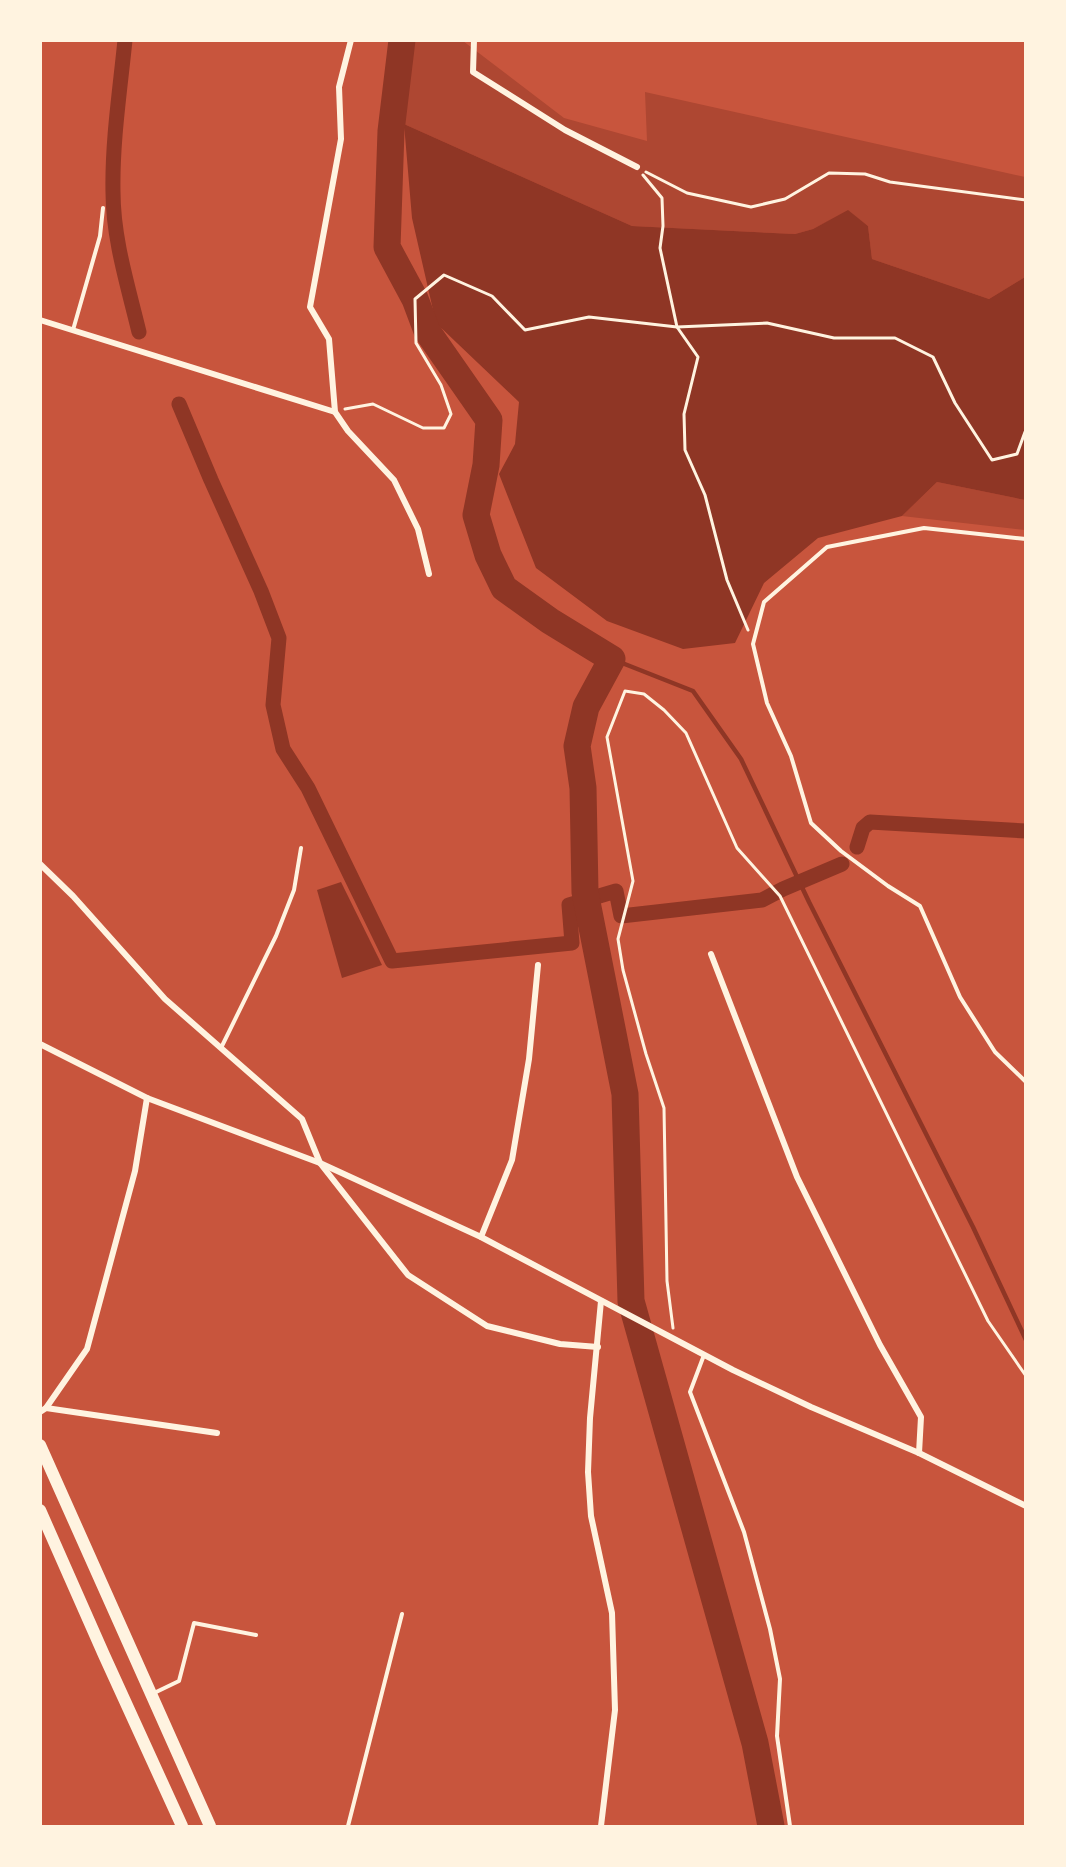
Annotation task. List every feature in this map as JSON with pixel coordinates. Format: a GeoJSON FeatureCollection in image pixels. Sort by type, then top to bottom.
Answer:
{"type":"FeatureCollection","features":[{"type":"Feature","properties":{"kind":"highway"},"geometry":{"type":"LineString","coordinates":[[40,1445],[210,1827]]}},
{"type":"Feature","properties":{"kind":"highway"},"geometry":{"type":"LineString","coordinates":[[40,1510],[182,1827]]}},
{"type":"Feature","properties":{"kind":"street"},"geometry":{"type":"LineString","coordinates":[[351,40],[339,87],[341,139],[310,307],[329,339],[335,411],[348,431],[394,480],[418,529],[429,574]]}},
{"type":"Feature","properties":{"kind":"street"},"geometry":{"type":"LineString","coordinates":[[474,40],[473,72],[565,130],[637,167]]}},
{"type":"Feature","properties":{"kind":"street"},"geometry":{"type":"LineString","coordinates":[[40,320],[335,411]]}},
{"type":"Feature","properties":{"kind":"street"},"geometry":{"type":"LineString","coordinates":[[40,864],[73,896],[165,999],[302,1119],[320,1163],[408,1275],[487,1326],[560,1344],[597,1347]]}},
{"type":"Feature","properties":{"kind":"street"},"geometry":{"type":"LineString","coordinates":[[711,954],[797,1178],[880,1345],[921,1418],[919,1453]]}},
{"type":"Feature","properties":{"kind":"street"},"geometry":{"type":"LineString","coordinates":[[481,1237],[512,1160],[529,1059],[538,965]]}},
{"type":"Feature","properties":{"kind":"street"},"geometry":{"type":"LineString","coordinates":[[40,1044],[147,1098],[320,1163],[481,1237],[704,1355],[811,1407],[919,1453],[1026,1506]]}},
{"type":"Feature","properties":{"kind":"street"},"geometry":{"type":"LineString","coordinates":[[147,1098],[135,1171],[87,1349],[44,1410],[217,1433]]}},
{"type":"Feature","properties":{"kind":"street"},"geometry":{"type":"LineString","coordinates":[[601,1301],[590,1418],[588,1472],[591,1516],[612,1613],[615,1710],[601,1827]]}},
{"type":"Feature","properties":{"kind":"lane"},"geometry":{"type":"LineString","coordinates":[[72,330],[100,236],[103,208]]}},
{"type":"Feature","properties":{"kind":"lane"},"geometry":{"type":"LineString","coordinates":[[1026,539],[924,528],[827,548],[764,602],[753,644],[767,703],[791,756],[811,823],[841,851],[888,886],[920,906],[960,997],[995,1052],[1026,1082]]}},
{"type":"Feature","properties":{"kind":"lane"},"geometry":{"type":"LineString","coordinates":[[221,1048],[276,936],[294,890],[302,848]]}},
{"type":"Feature","properties":{"kind":"lane"},"geometry":{"type":"LineString","coordinates":[[704,1355],[690,1392],[744,1532],[770,1629],[780,1679],[777,1736],[790,1827]]}},
{"type":"Feature","properties":{"kind":"lane"},"geometry":{"type":"LineString","coordinates":[[348,1827],[402,1614]]}},
{"type":"Feature","properties":{"kind":"lane"},"geometry":{"type":"LineString","coordinates":[[152,1694],[179,1681],[194,1623],[256,1635]]}},
{"type":"Feature","properties":{"kind":"path"},"geometry":{"type":"LineString","coordinates":[[637,167],[687,193],[751,207],[785,199],[829,172],[865,174],[890,182],[1026,200]]}},
{"type":"Feature","properties":{"kind":"path"},"geometry":{"type":"LineString","coordinates":[[637,167],[662,198],[663,226],[660,248],[677,327],[698,357],[684,414],[685,450],[705,495],[727,580],[753,644]]}},
{"type":"Feature","properties":{"kind":"path"},"geometry":{"type":"LineString","coordinates":[[335,411],[373,404],[423,428],[444,428],[451,414],[441,385],[416,343],[415,299],[444,274],[492,296],[525,330],[589,317],[677,327],[767,323],[834,338],[895,338],[933,357],[955,403],[992,460],[1017,454],[1025,432]]}},
{"type":"Feature","properties":{"kind":"shaded area"},"geometry":{"type":"Polygon","coordinates":[[[411,41],[463,41],[564,118],[647,141],[645,92],[1025,177],[1025,277],[989,299],[872,259],[868,226],[848,211],[813,229],[795,234],[632,226],[404,124],[411,41]]]}},
{"type":"Feature","properties":{"kind":"shaded area"},"geometry":{"type":"Polygon","coordinates":[[[404,124],[632,226],[795,234],[813,229],[848,210],[868,226],[872,259],[989,299],[1025,277],[1025,500],[937,482],[902,516],[818,538],[764,583],[735,643],[683,649],[607,621],[536,568],[499,474],[515,444],[519,402],[436,323],[412,218],[404,124]]]}},
{"type":"Feature","properties":{"kind":"shaded area"},"geometry":{"type":"Polygon","coordinates":[[[937,482],[1025,500],[1025,530],[902,516],[937,482]]]}},
{"type":"Feature","properties":{"kind":"shaded area"},"geometry":{"type":"Polygon","coordinates":[[[341,882],[382,965],[342,978],[317,890],[341,882]]]}},
{"type":"Feature","properties":{"kind":"waterway"},"geometry":{"type":"LineString","coordinates":[[125,40],[114,154],[114,210],[122,262],[139,332]]}},
{"type":"Feature","properties":{"kind":"waterway"},"geometry":{"type":"LineString","coordinates":[[402,40],[391,131],[387,247],[415,299],[427,331],[489,420],[486,465],[476,515],[488,555],[504,588],[550,621],[612,659],[586,707],[577,746],[583,788],[585,892],[625,1094],[631,1301],[755,1743],[771,1826]]}},
{"type":"Feature","properties":{"kind":"waterway"},"geometry":{"type":"LineString","coordinates":[[179,404],[261,591],[279,638],[273,705],[283,749],[308,788],[392,961],[572,943],[569,905],[616,891],[621,916],[762,900],[842,864]]}},
{"type":"Feature","properties":{"kind":"waterway"},"geometry":{"type":"LineString","coordinates":[[612,659],[693,691],[741,759],[809,902],[973,1227],[1026,1340]]}},
{"type":"Feature","properties":{"kind":"waterway"},"geometry":{"type":"LineString","coordinates":[[857,847],[863,828],[870,822],[1026,831]]}}]}
